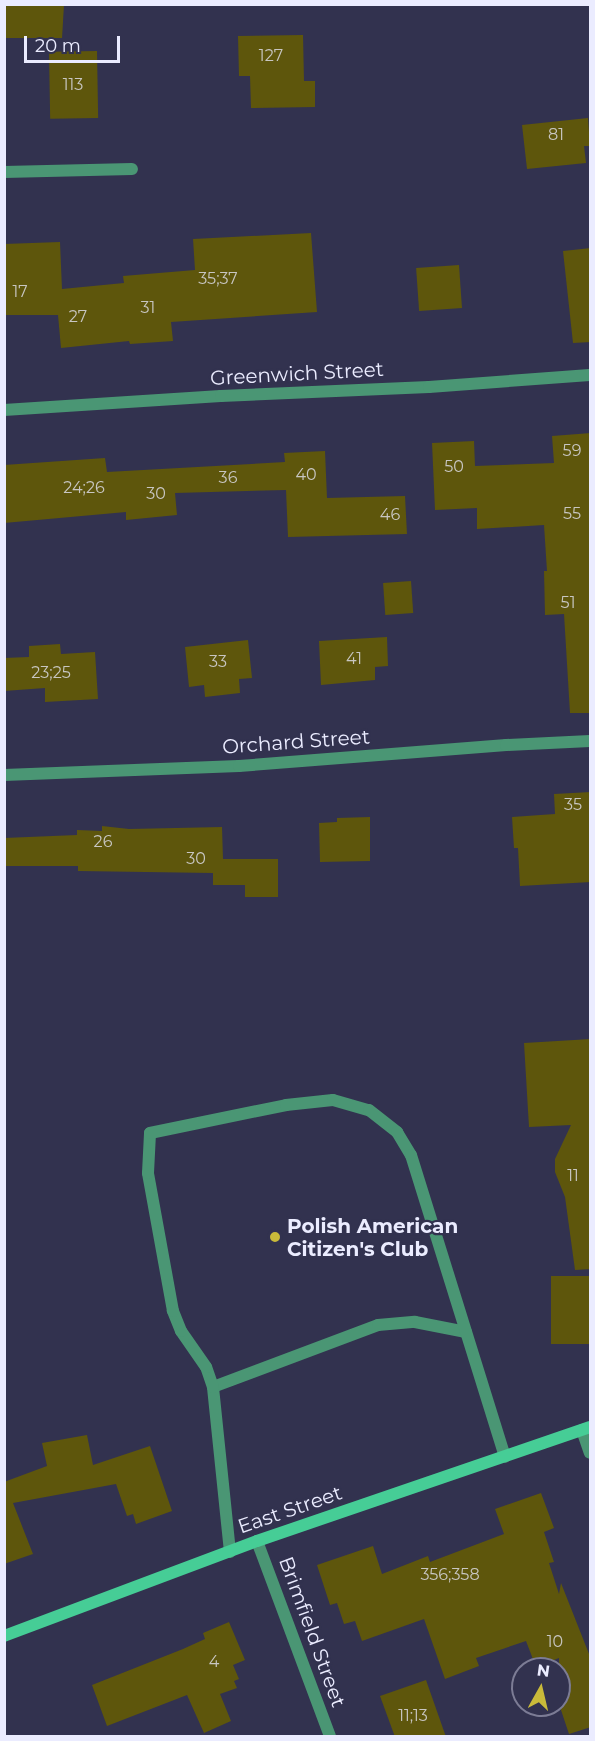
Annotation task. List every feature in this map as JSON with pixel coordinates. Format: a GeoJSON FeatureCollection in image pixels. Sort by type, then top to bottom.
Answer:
{"type":"FeatureCollection","features":[{"type":"Feature","properties":{"kind":"main road","name":"East Street"},"geometry":{"type":"LineString","coordinates":[[4,1636],[257,1542],[586,1429]]}},
{"type":"Feature","properties":{"kind":"street"},"geometry":{"type":"LineString","coordinates":[[4,171],[132,169]]}},
{"type":"Feature","properties":{"kind":"street","name":"Greenwich Street"},"geometry":{"type":"LineString","coordinates":[[4,410],[429,387],[591,375]]}},
{"type":"Feature","properties":{"kind":"street","name":"Orchard Street"},"geometry":{"type":"LineString","coordinates":[[4,775],[239,766],[506,745],[591,741]]}},
{"type":"Feature","properties":{"kind":"street"},"geometry":{"type":"LineString","coordinates":[[230,1552],[213,1387],[206,1367],[181,1331],[172,1311],[148,1173],[150,1133],[286,1105],[333,1100],[369,1110],[397,1132],[411,1155],[505,1457]]}},
{"type":"Feature","properties":{"kind":"street"},"geometry":{"type":"LineString","coordinates":[[213,1387],[378,1325],[414,1322],[466,1332]]}},
{"type":"Feature","properties":{"kind":"street"},"geometry":{"type":"LineString","coordinates":[[586,1429],[591,1453]]}},
{"type":"Feature","properties":{"kind":"street","name":"Brimfield Street"},"geometry":{"type":"LineString","coordinates":[[257,1542],[330,1737]]}},
{"type":"Feature","properties":{"kind":"building"},"geometry":{"type":"Polygon","coordinates":[[[4,5],[64,5],[62,38],[4,38],[4,5]]]}},
{"type":"Feature","properties":{"kind":"building"},"geometry":{"type":"Polygon","coordinates":[[[303,35],[304,81],[315,81],[315,107],[251,108],[250,76],[239,76],[238,36],[303,35]]]}},
{"type":"Feature","properties":{"kind":"building"},"geometry":{"type":"Polygon","coordinates":[[[97,51],[98,118],[50,119],[49,52],[97,51]]]}},
{"type":"Feature","properties":{"kind":"building"},"geometry":{"type":"Polygon","coordinates":[[[588,118],[590,146],[584,146],[586,163],[527,169],[522,125],[588,118]]]}},
{"type":"Feature","properties":{"kind":"building"},"geometry":{"type":"Polygon","coordinates":[[[311,233],[317,312],[171,322],[173,341],[130,344],[129,341],[61,348],[58,315],[4,315],[4,244],[60,242],[62,289],[124,283],[123,276],[195,270],[193,239],[311,233]]]}},
{"type":"Feature","properties":{"kind":"building"},"geometry":{"type":"Polygon","coordinates":[[[591,248],[591,342],[573,343],[563,251],[591,248]]]}},
{"type":"Feature","properties":{"kind":"building"},"geometry":{"type":"Polygon","coordinates":[[[459,265],[462,308],[419,311],[416,268],[459,265]]]}},
{"type":"Feature","properties":{"kind":"building"},"geometry":{"type":"Polygon","coordinates":[[[591,433],[591,713],[570,713],[564,614],[545,615],[544,571],[547,571],[544,525],[477,529],[477,508],[435,510],[432,443],[474,441],[475,466],[554,463],[552,436],[591,433]]]}},
{"type":"Feature","properties":{"kind":"building"},"geometry":{"type":"Polygon","coordinates":[[[325,451],[327,498],[405,496],[407,534],[288,537],[286,490],[175,493],[177,515],[126,520],[126,512],[4,523],[4,465],[105,458],[107,472],[285,462],[284,453],[325,451]]]}},
{"type":"Feature","properties":{"kind":"building"},"geometry":{"type":"Polygon","coordinates":[[[411,581],[413,613],[385,615],[383,583],[411,581]]]}},
{"type":"Feature","properties":{"kind":"building"},"geometry":{"type":"Polygon","coordinates":[[[387,637],[388,666],[375,667],[375,680],[321,685],[319,641],[387,637]]]}},
{"type":"Feature","properties":{"kind":"building"},"geometry":{"type":"Polygon","coordinates":[[[248,640],[252,678],[239,679],[240,693],[205,697],[204,685],[189,687],[185,647],[248,640]]]}},
{"type":"Feature","properties":{"kind":"building"},"geometry":{"type":"Polygon","coordinates":[[[60,644],[61,654],[95,652],[98,699],[45,702],[45,688],[4,691],[4,658],[29,657],[29,646],[60,644]]]}},
{"type":"Feature","properties":{"kind":"building"},"geometry":{"type":"Polygon","coordinates":[[[591,792],[591,882],[520,886],[518,848],[514,848],[512,817],[555,814],[554,794],[591,792]]]}},
{"type":"Feature","properties":{"kind":"building"},"geometry":{"type":"Polygon","coordinates":[[[370,817],[370,861],[320,862],[319,823],[337,822],[337,818],[370,817]]]}},
{"type":"Feature","properties":{"kind":"building"},"geometry":{"type":"Polygon","coordinates":[[[102,826],[129,829],[222,827],[223,859],[278,859],[278,897],[245,897],[245,885],[213,885],[213,873],[78,871],[78,866],[4,866],[4,838],[77,835],[77,830],[102,831],[102,826]]]}},
{"type":"Feature","properties":{"kind":"building"},"geometry":{"type":"Polygon","coordinates":[[[591,1039],[591,1269],[575,1270],[565,1197],[555,1172],[555,1159],[571,1125],[529,1127],[524,1043],[591,1039]]]}},
{"type":"Feature","properties":{"kind":"building"},"geometry":{"type":"Polygon","coordinates":[[[551,1276],[590,1276],[590,1344],[551,1344],[551,1276]]]}},
{"type":"Feature","properties":{"kind":"building"},"geometry":{"type":"Polygon","coordinates":[[[87,1435],[93,1465],[150,1446],[172,1511],[136,1524],[133,1514],[127,1516],[116,1484],[13,1503],[33,1554],[4,1564],[4,1482],[47,1466],[42,1443],[87,1435]]]}},
{"type":"Feature","properties":{"kind":"building"},"geometry":{"type":"Polygon","coordinates":[[[541,1493],[554,1528],[544,1532],[554,1562],[549,1563],[559,1594],[561,1583],[591,1659],[591,1727],[569,1734],[563,1717],[571,1717],[571,1657],[532,1657],[526,1641],[476,1658],[479,1666],[445,1679],[424,1619],[362,1641],[355,1621],[344,1624],[337,1603],[330,1605],[317,1565],[373,1546],[382,1574],[428,1556],[430,1562],[504,1534],[495,1509],[541,1493]]]}},
{"type":"Feature","properties":{"kind":"building"},"geometry":{"type":"Polygon","coordinates":[[[229,1622],[245,1660],[233,1665],[239,1679],[234,1681],[237,1688],[220,1694],[231,1721],[204,1733],[187,1695],[107,1726],[92,1685],[205,1639],[203,1633],[229,1622]]]}},
{"type":"Feature","properties":{"kind":"building"},"geometry":{"type":"Polygon","coordinates":[[[426,1680],[446,1737],[395,1737],[380,1696],[426,1680]]]}},
{"type":"Feature","properties":{"kind":"place","name":"Polish American Citizen's Club"},"geometry":{"type":"Point","coordinates":[275,1237]}}]}
